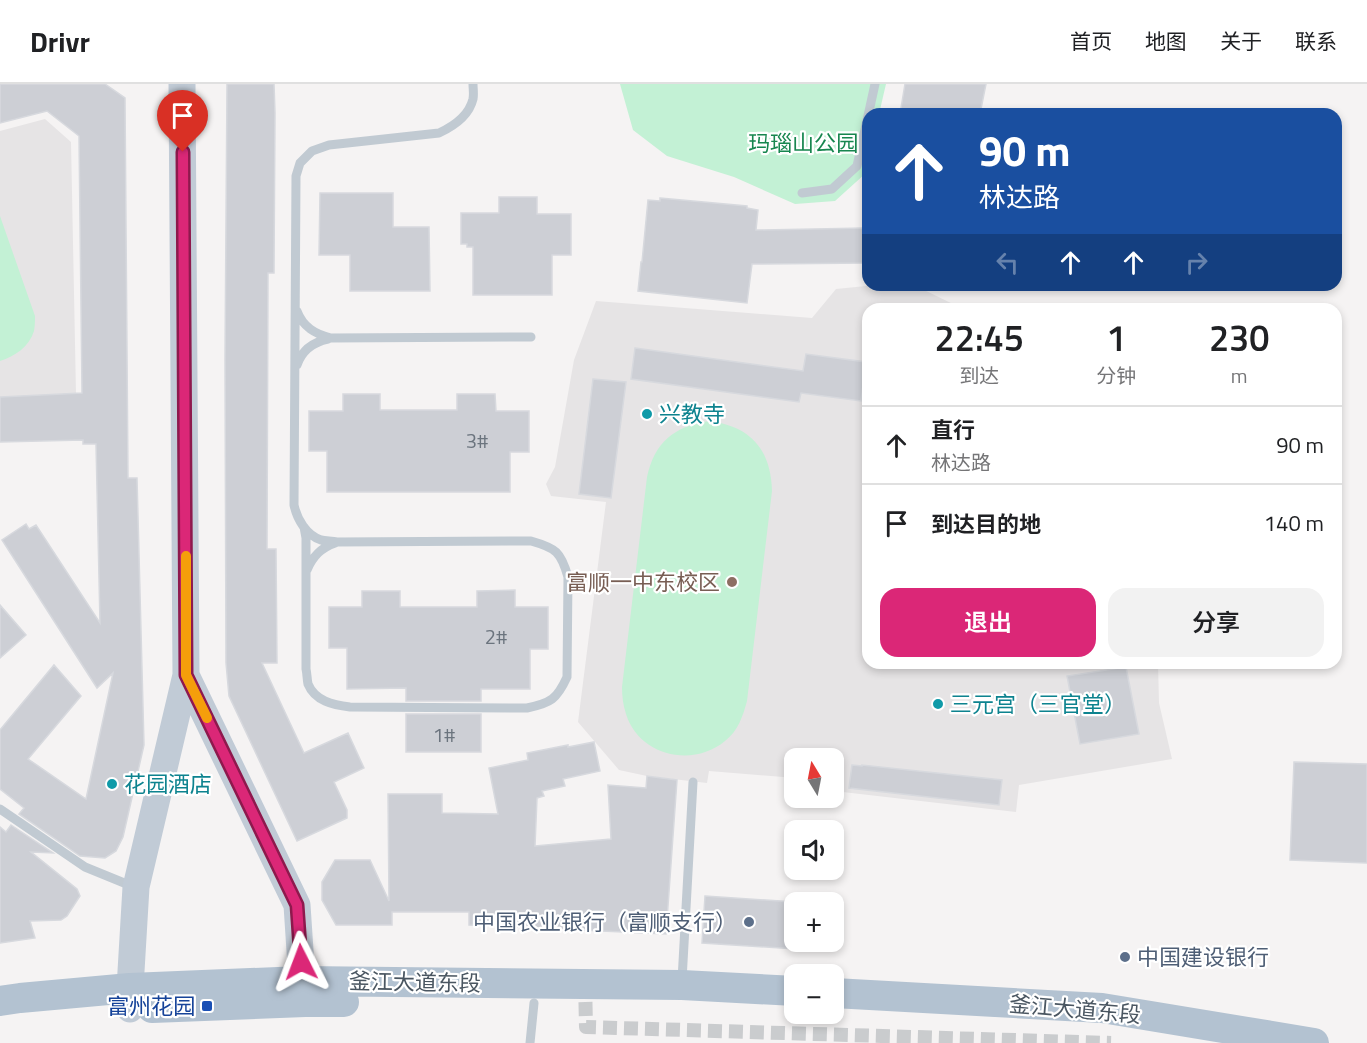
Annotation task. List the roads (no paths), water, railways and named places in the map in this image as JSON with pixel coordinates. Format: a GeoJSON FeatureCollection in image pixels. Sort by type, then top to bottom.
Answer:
{"type":"FeatureCollection","features":[{"type":"Feature","properties":{"kind":"main road"},"geometry":{"type":"LineString","coordinates":[[130,998],[136,888],[186,675],[182,84]]}},
{"type":"Feature","properties":{"kind":"main road"},"geometry":{"type":"LineString","coordinates":[[186,675],[297,905],[302,981]]}},
{"type":"Feature","properties":{"kind":"main road","name":"釜江大道东段"},"geometry":{"type":"LineString","coordinates":[[0,1019],[130,998],[302,981],[682,985],[784,990]]}},
{"type":"Feature","properties":{"kind":"main road","name":"釜江大道东段"},"geometry":{"type":"LineString","coordinates":[[844,994],[1102,1008],[1314,1043]]}},
{"type":"Feature","properties":{"kind":"main road","name":"釜江大道东段"},"geometry":{"type":"LineString","coordinates":[[0,1001],[20,998],[130,998],[534,1004],[706,1003],[784,1007]]}},
{"type":"Feature","properties":{"kind":"main road","name":"釜江大道东段"},"geometry":{"type":"LineString","coordinates":[[844,1011],[1118,1026],[1199,1043]]}},
{"type":"Feature","properties":{"kind":"lane"},"geometry":{"type":"LineString","coordinates":[[304,527],[306,538],[306,669],[308,684],[327,703],[350,707],[527,708],[543,705],[554,698],[562,688],[567,677],[568,577],[564,562],[556,551],[531,541],[337,542],[320,540],[304,527],[296,515],[294,505],[296,176],[300,164],[312,151],[329,145],[439,133],[454,126],[466,113],[473,98],[473,84]]}},
{"type":"Feature","properties":{"kind":"lane"},"geometry":{"type":"LineString","coordinates":[[870,108],[875,84]]}},
{"type":"Feature","properties":{"kind":"lane"},"geometry":{"type":"LineString","coordinates":[[802,193],[832,189],[857,166],[862,143]]}},
{"type":"Feature","properties":{"kind":"lane"},"geometry":{"type":"LineString","coordinates":[[295,304],[302,321],[310,330],[331,338]]}},
{"type":"Feature","properties":{"kind":"lane"},"geometry":{"type":"LineString","coordinates":[[295,371],[303,352],[319,341],[331,338],[531,338]]}},
{"type":"Feature","properties":{"kind":"lane"},"geometry":{"type":"LineString","coordinates":[[306,574],[316,555],[324,547],[337,542]]}},
{"type":"Feature","properties":{"kind":"lane"},"geometry":{"type":"LineString","coordinates":[[682,985],[693,782]]}},
{"type":"Feature","properties":{"kind":"lane"},"geometry":{"type":"LineString","coordinates":[[0,809],[85,867],[136,888]]}},
{"type":"Feature","properties":{"kind":"lane"},"geometry":{"type":"LineString","coordinates":[[530,1043],[534,1004]]}},
{"type":"Feature","properties":{"kind":"tunnel"},"geometry":{"type":"LineString","coordinates":[[585,981],[586,1027],[1111,1043]]}},
{"type":"Feature","properties":{"kind":"place","name":"兴教寺"},"geometry":{"type":"Point","coordinates":[647,414]}},
{"type":"Feature","properties":{"kind":"place","name":"富顺一中东校区"},"geometry":{"type":"Point","coordinates":[732,582]}},
{"type":"Feature","properties":{"kind":"place","name":"三元宫（三官堂）"},"geometry":{"type":"Point","coordinates":[938,704]}},
{"type":"Feature","properties":{"kind":"place","name":"花园酒店"},"geometry":{"type":"Point","coordinates":[112,784]}},
{"type":"Feature","properties":{"kind":"place","name":"中国农业银行（富顺支行）"},"geometry":{"type":"Point","coordinates":[749,922]}},
{"type":"Feature","properties":{"kind":"place","name":"中国建设银行"},"geometry":{"type":"Point","coordinates":[1125,957]}},
{"type":"Feature","properties":{"kind":"place","name":"富州花园"},"geometry":{"type":"Point","coordinates":[207,1006]}},
{"type":"Feature","properties":{"kind":"park label","name":"玛瑙山公园"},"geometry":{"type":"Point","coordinates":[803,143]}}]}
